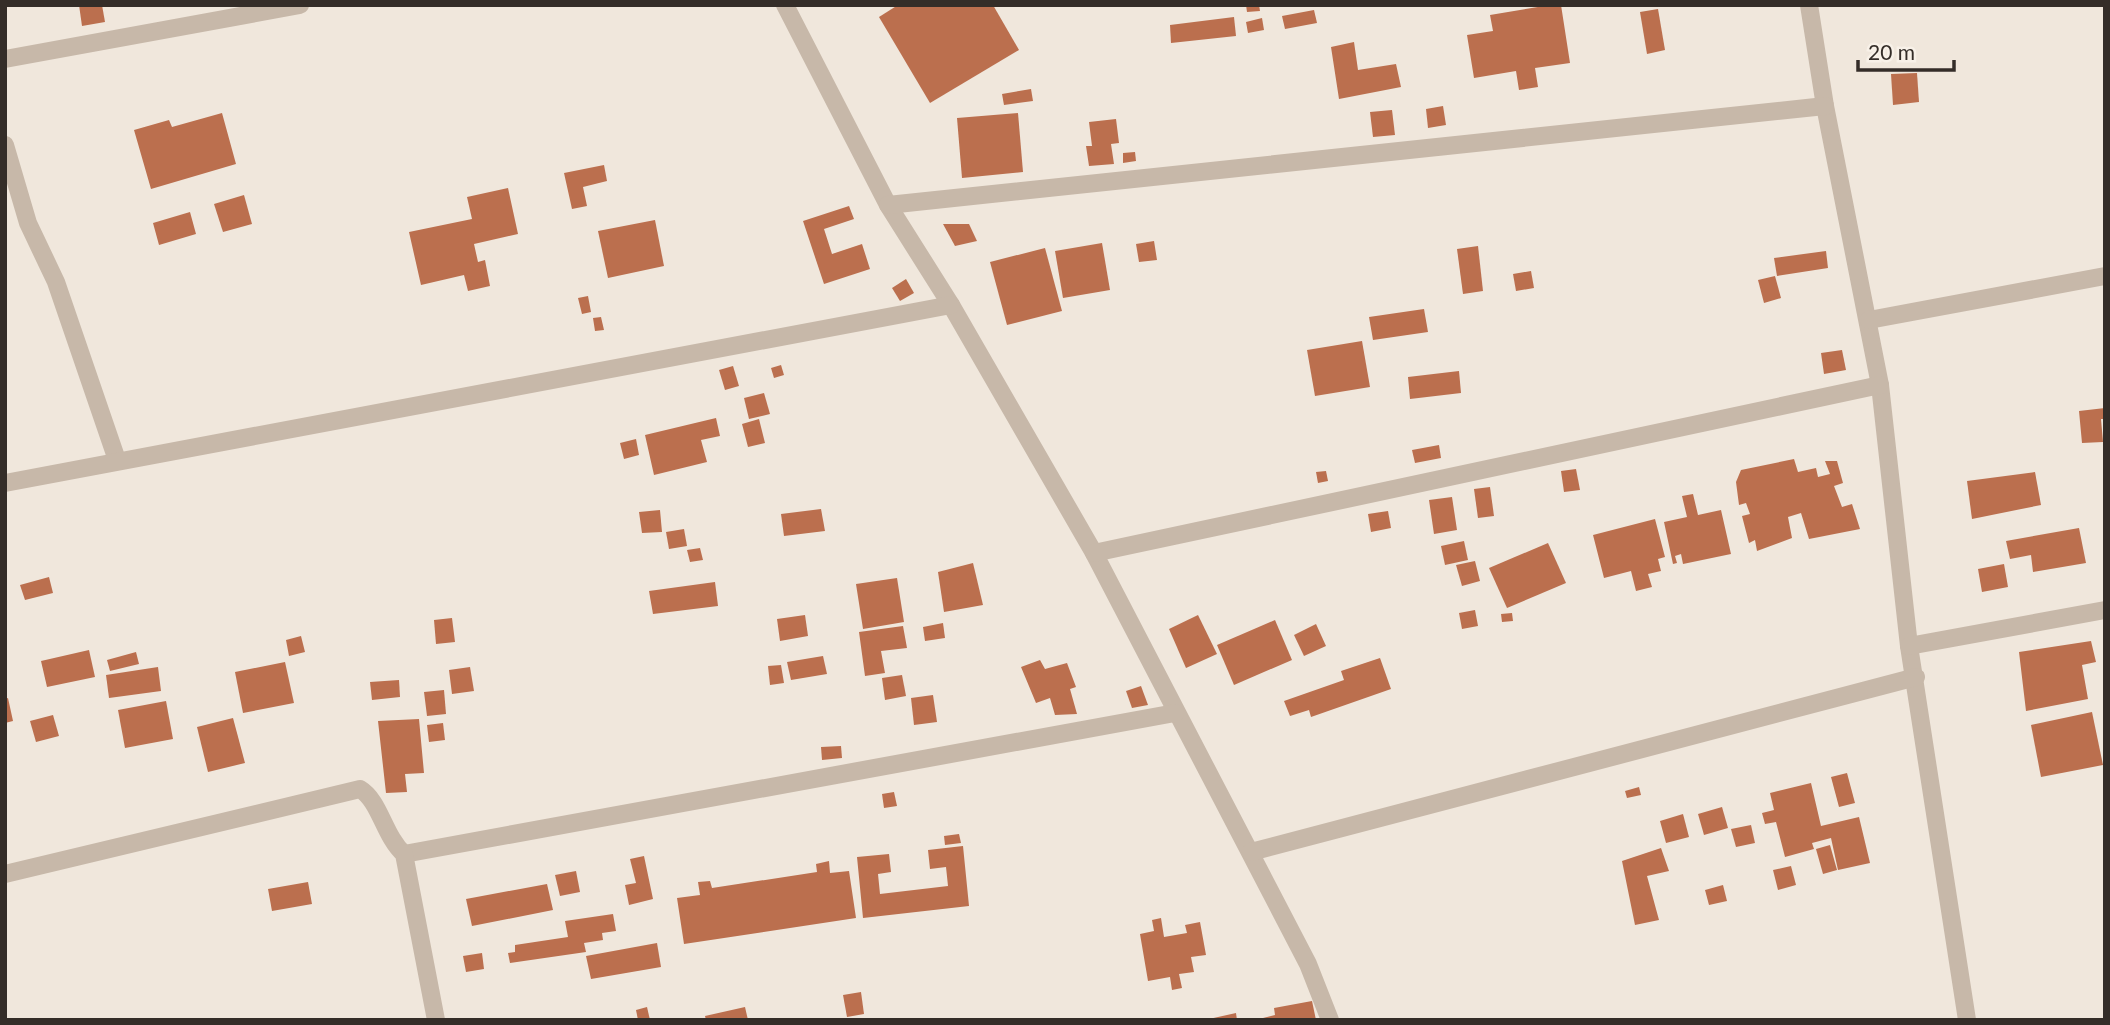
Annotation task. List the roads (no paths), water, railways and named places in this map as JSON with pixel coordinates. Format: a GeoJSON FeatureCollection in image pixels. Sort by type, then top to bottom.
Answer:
{"type":"FeatureCollection","features":[{"type":"Feature","properties":{"kind":"street"},"geometry":{"type":"LineString","coordinates":[[5,59],[300,5]]}},
{"type":"Feature","properties":{"kind":"street"},"geometry":{"type":"LineString","coordinates":[[785,5],[888,205],[951,305],[1094,553],[1308,964],[1331,1020]]}},
{"type":"Feature","properties":{"kind":"street"},"geometry":{"type":"LineString","coordinates":[[1809,5],[1825,106],[1880,384],[1909,646],[1916,677],[1967,1020]]}},
{"type":"Feature","properties":{"kind":"street"},"geometry":{"type":"LineString","coordinates":[[888,205],[1825,106]]}},
{"type":"Feature","properties":{"kind":"street"},"geometry":{"type":"LineString","coordinates":[[5,145],[28,223],[56,282],[117,460]]}},
{"type":"Feature","properties":{"kind":"street"},"geometry":{"type":"LineString","coordinates":[[1869,320],[2105,276]]}},
{"type":"Feature","properties":{"kind":"street"},"geometry":{"type":"LineString","coordinates":[[5,483],[951,305]]}},
{"type":"Feature","properties":{"kind":"street"},"geometry":{"type":"LineString","coordinates":[[1094,553],[1880,384]]}},
{"type":"Feature","properties":{"kind":"street"},"geometry":{"type":"LineString","coordinates":[[1909,646],[2105,610]]}},
{"type":"Feature","properties":{"kind":"street"},"geometry":{"type":"LineString","coordinates":[[1251,852],[1916,677]]}},
{"type":"Feature","properties":{"kind":"street"},"geometry":{"type":"LineString","coordinates":[[404,854],[1175,713]]}},
{"type":"Feature","properties":{"kind":"street"},"geometry":{"type":"LineString","coordinates":[[5,874],[360,789],[372,801],[392,843],[404,854],[436,1020]]}}]}
